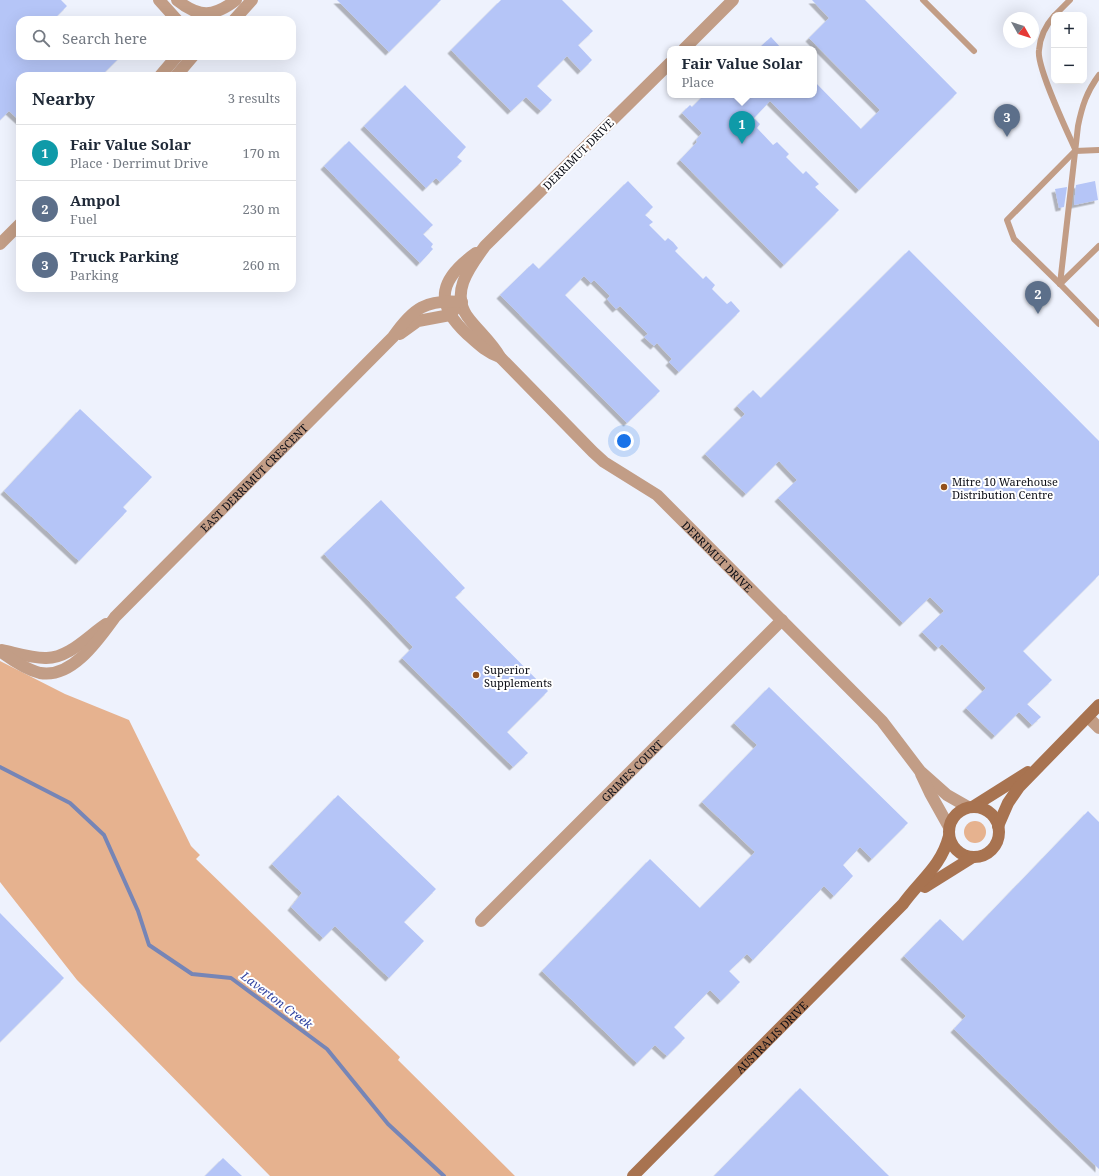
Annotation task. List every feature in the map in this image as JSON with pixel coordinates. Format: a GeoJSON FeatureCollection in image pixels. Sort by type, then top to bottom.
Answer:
{"type":"FeatureCollection","features":[{"type":"Feature","properties":{"kind":"street"},"geometry":{"type":"LineString","coordinates":[[159,0],[173,16]]}},
{"type":"Feature","properties":{"kind":"street"},"geometry":{"type":"LineString","coordinates":[[177,0],[194,16]]}},
{"type":"Feature","properties":{"kind":"street"},"geometry":{"type":"LineString","coordinates":[[199,16],[222,11],[236,0]]}},
{"type":"Feature","properties":{"kind":"street"},"geometry":{"type":"LineString","coordinates":[[238,16],[252,0]]}},
{"type":"Feature","properties":{"kind":"street"},"geometry":{"type":"LineString","coordinates":[[687,46],[733,0]]}},
{"type":"Feature","properties":{"kind":"street"},"geometry":{"type":"LineString","coordinates":[[163,72],[174,60]]}},
{"type":"Feature","properties":{"kind":"street"},"geometry":{"type":"LineString","coordinates":[[179,72],[190,60]]}},
{"type":"Feature","properties":{"kind":"street","name":"DERRIMUT DRIVE"},"geometry":{"type":"LineString","coordinates":[[500,356],[484,350],[455,323],[450,315],[446,301],[446,284],[451,275],[464,262],[486,246],[667,66]]}},
{"type":"Feature","properties":{"kind":"street"},"geometry":{"type":"LineString","coordinates":[[0,244],[16,228]]}},
{"type":"Feature","properties":{"kind":"street","name":"DERRIMUT DRIVE"},"geometry":{"type":"LineString","coordinates":[[486,246],[464,279],[461,289],[462,302],[467,316],[490,341],[500,356],[604,462],[657,495],[882,721],[920,771],[947,795],[971,807]]}},
{"type":"Feature","properties":{"kind":"street","name":"EAST DERRIMUT CRESCENT"},"geometry":{"type":"LineString","coordinates":[[0,650],[18,663],[41,673],[51,673],[71,666],[87,651],[115,617],[393,337],[416,309],[425,305],[446,301],[462,302]]}},
{"type":"Feature","properties":{"kind":"street"},"geometry":{"type":"LineString","coordinates":[[450,315],[462,302]]}},
{"type":"Feature","properties":{"kind":"street","name":"EAST DERRIMUT CRESCENT"},"geometry":{"type":"LineString","coordinates":[[393,337],[403,333],[418,321],[450,315]]}},
{"type":"Feature","properties":{"kind":"street","name":"GRIMES COURT"},"geometry":{"type":"LineString","coordinates":[[481,921],[782,620]]}},
{"type":"Feature","properties":{"kind":"street"},"geometry":{"type":"LineString","coordinates":[[1041,764],[971,807],[958,812],[949,832],[953,845],[959,852],[973,857],[984,854],[993,848],[998,837],[998,826],[1012,797],[1041,764],[1099,705]]}},
{"type":"Feature","properties":{"kind":"street"},"geometry":{"type":"LineString","coordinates":[[1088,716],[1099,728]]}},
{"type":"Feature","properties":{"kind":"street","name":"DERRIMUT DRIVE"},"geometry":{"type":"LineString","coordinates":[[920,771],[949,832]]}},
{"type":"Feature","properties":{"kind":"street"},"geometry":{"type":"LineString","coordinates":[[971,807],[983,808],[991,813],[998,826]]}},
{"type":"Feature","properties":{"kind":"street","name":"AUSTRALIS DRIVE"},"geometry":{"type":"LineString","coordinates":[[626,1176],[636,1173],[903,904],[936,867],[946,849],[949,832]]}},
{"type":"Feature","properties":{"kind":"street","name":"AUSTRALIS DRIVE"},"geometry":{"type":"LineString","coordinates":[[903,904],[934,880],[973,857]]}},
{"type":"Feature","properties":{"kind":"lane"},"geometry":{"type":"LineString","coordinates":[[923,0],[974,51]]}},
{"type":"Feature","properties":{"kind":"lane"},"geometry":{"type":"LineString","coordinates":[[1059,12],[1070,0]]}},
{"type":"Feature","properties":{"kind":"lane"},"geometry":{"type":"LineString","coordinates":[[1051,22],[1044,32],[1038,51],[1041,67],[1075,151]]}},
{"type":"Feature","properties":{"kind":"lane"},"geometry":{"type":"LineString","coordinates":[[1060,284],[1078,126],[1082,105],[1089,89],[1099,75]]}},
{"type":"Feature","properties":{"kind":"lane"},"geometry":{"type":"LineString","coordinates":[[1099,150],[1075,151],[1007,220],[1014,239],[1099,324]]}},
{"type":"Feature","properties":{"kind":"lane"},"geometry":{"type":"LineString","coordinates":[[1060,284],[1099,246]]}},
{"type":"Feature","properties":{"kind":"shaded area"},"geometry":{"type":"Polygon","coordinates":[[[0,661],[65,694],[129,720],[191,846],[200,855],[196,859],[400,1057],[398,1060],[515,1176],[270,1176],[77,980],[0,882],[0,661]]]}},
{"type":"Feature","properties":{"kind":"shaded area"},"geometry":{"type":"Polygon","coordinates":[[[975,821],[983,824],[986,832],[983,840],[975,843],[967,840],[964,832],[967,824],[975,821]]]}},
{"type":"Feature","properties":{"kind":"building"},"geometry":{"type":"Polygon","coordinates":[[[0,0],[61,0],[67,6],[57,16],[16,16],[16,60],[117,60],[105,72],[16,72],[16,117],[9,111],[0,120],[0,0]]]}},
{"type":"Feature","properties":{"kind":"building"},"geometry":{"type":"Polygon","coordinates":[[[337,0],[441,0],[389,52],[337,0]]]}},
{"type":"Feature","properties":{"kind":"building"},"geometry":{"type":"Polygon","coordinates":[[[501,0],[562,0],[593,31],[578,45],[592,60],[581,71],[567,56],[537,86],[552,100],[541,111],[526,97],[511,111],[451,50],[501,0]]]}},
{"type":"Feature","properties":{"kind":"building"},"geometry":{"type":"Polygon","coordinates":[[[812,0],[865,0],[957,93],[859,190],[770,101],[754,118],[760,124],[757,128],[773,145],[777,142],[789,154],[786,157],[803,174],[806,171],[819,184],[815,187],[839,210],[784,265],[680,160],[697,142],[696,140],[702,133],[682,113],[690,105],[692,107],[701,98],[817,98],[817,84],[861,129],[880,110],[809,38],[829,18],[812,0]]]}},
{"type":"Feature","properties":{"kind":"building"},"geometry":{"type":"Polygon","coordinates":[[[771,37],[779,46],[761,46],[771,37]]]}},
{"type":"Feature","properties":{"kind":"building"},"geometry":{"type":"Polygon","coordinates":[[[405,85],[466,147],[457,157],[462,161],[440,182],[436,178],[426,188],[364,126],[405,85]]]}},
{"type":"Feature","properties":{"kind":"building"},"geometry":{"type":"Polygon","coordinates":[[[349,141],[433,225],[423,234],[433,244],[431,247],[433,249],[420,263],[324,166],[349,141]]]}},
{"type":"Feature","properties":{"kind":"building"},"geometry":{"type":"Polygon","coordinates":[[[628,181],[653,207],[645,215],[653,222],[649,225],[665,241],[668,238],[673,242],[678,248],[675,251],[703,279],[706,276],[715,285],[712,289],[727,304],[731,301],[740,311],[679,372],[669,362],[672,359],[657,343],[654,346],[644,337],[648,334],[620,306],[616,309],[607,299],[610,296],[594,280],[591,283],[584,276],[565,295],[660,391],[627,423],[500,295],[533,263],[539,269],[628,181]]]}},
{"type":"Feature","properties":{"kind":"building"},"geometry":{"type":"Polygon","coordinates":[[[1095,181],[1098,200],[1074,205],[1076,185],[1095,181]]]}},
{"type":"Feature","properties":{"kind":"building"},"geometry":{"type":"Polygon","coordinates":[[[1067,187],[1064,207],[1059,208],[1055,189],[1067,187]]]}},
{"type":"Feature","properties":{"kind":"building","name":"Mitre 10 Warehouse Distribution Centre"},"geometry":{"type":"Polygon","coordinates":[[[909,250],[1099,441],[1099,575],[1023,651],[1052,680],[1027,704],[1041,717],[1032,725],[1019,712],[995,736],[966,708],[986,688],[942,644],[938,648],[922,632],[944,611],[930,597],[903,623],[778,498],[797,480],[779,461],[746,494],[705,454],[745,414],[737,406],[753,390],[761,398],[909,250]]]}},
{"type":"Feature","properties":{"kind":"building"},"geometry":{"type":"Polygon","coordinates":[[[80,409],[152,477],[123,507],[127,511],[79,561],[4,491],[80,409]]]}},
{"type":"Feature","properties":{"kind":"building"},"geometry":{"type":"Polygon","coordinates":[[[381,500],[465,588],[455,597],[548,691],[507,732],[528,753],[513,767],[402,658],[413,647],[324,554],[381,500]]]}},
{"type":"Feature","properties":{"kind":"building"},"geometry":{"type":"Polygon","coordinates":[[[769,687],[908,823],[872,859],[860,847],[843,865],[853,876],[834,896],[824,886],[753,960],[747,954],[729,971],[740,982],[721,1001],[710,990],[674,1027],[685,1038],[667,1056],[655,1045],[637,1063],[542,971],[650,859],[700,908],[755,852],[702,802],[757,745],[734,723],[769,687]]]}},
{"type":"Feature","properties":{"kind":"building"},"geometry":{"type":"Polygon","coordinates":[[[338,795],[436,889],[404,922],[424,941],[389,978],[335,926],[323,938],[291,907],[302,893],[272,864],[338,795]]]}},
{"type":"Feature","properties":{"kind":"building"},"geometry":{"type":"Polygon","coordinates":[[[1088,811],[1099,822],[1099,1169],[954,1029],[966,1016],[904,956],[940,919],[963,941],[1088,811]]]}},
{"type":"Feature","properties":{"kind":"building"},"geometry":{"type":"Polygon","coordinates":[[[0,913],[64,978],[0,1042],[0,913]]]}},
{"type":"Feature","properties":{"kind":"building"},"geometry":{"type":"Polygon","coordinates":[[[800,1088],[889,1176],[714,1176],[800,1088]]]}},
{"type":"Feature","properties":{"kind":"building"},"geometry":{"type":"Polygon","coordinates":[[[223,1158],[242,1176],[205,1176],[223,1158]]]}},
{"type":"Feature","properties":{"kind":"waterway","name":"Laverton Creek"},"geometry":{"type":"LineString","coordinates":[[0,767],[70,803],[104,835],[138,911],[149,945],[192,974],[231,978],[327,1049],[388,1124],[444,1176]]}},
{"type":"Feature","properties":{"kind":"place","name":"Truck Parking"},"geometry":{"type":"Point","coordinates":[1007,137]}},
{"type":"Feature","properties":{"kind":"place","name":"Fair Value Solar"},"geometry":{"type":"Point","coordinates":[742,144]}},
{"type":"Feature","properties":{"kind":"place","name":"Ampol"},"geometry":{"type":"Point","coordinates":[1038,314]}},
{"type":"Feature","properties":{"kind":"place","name":"Mitre 10 Warehouse Distribution Centre"},"geometry":{"type":"Point","coordinates":[944,487]}},
{"type":"Feature","properties":{"kind":"place","name":"Superior Supplements"},"geometry":{"type":"Point","coordinates":[476,675]}}]}
